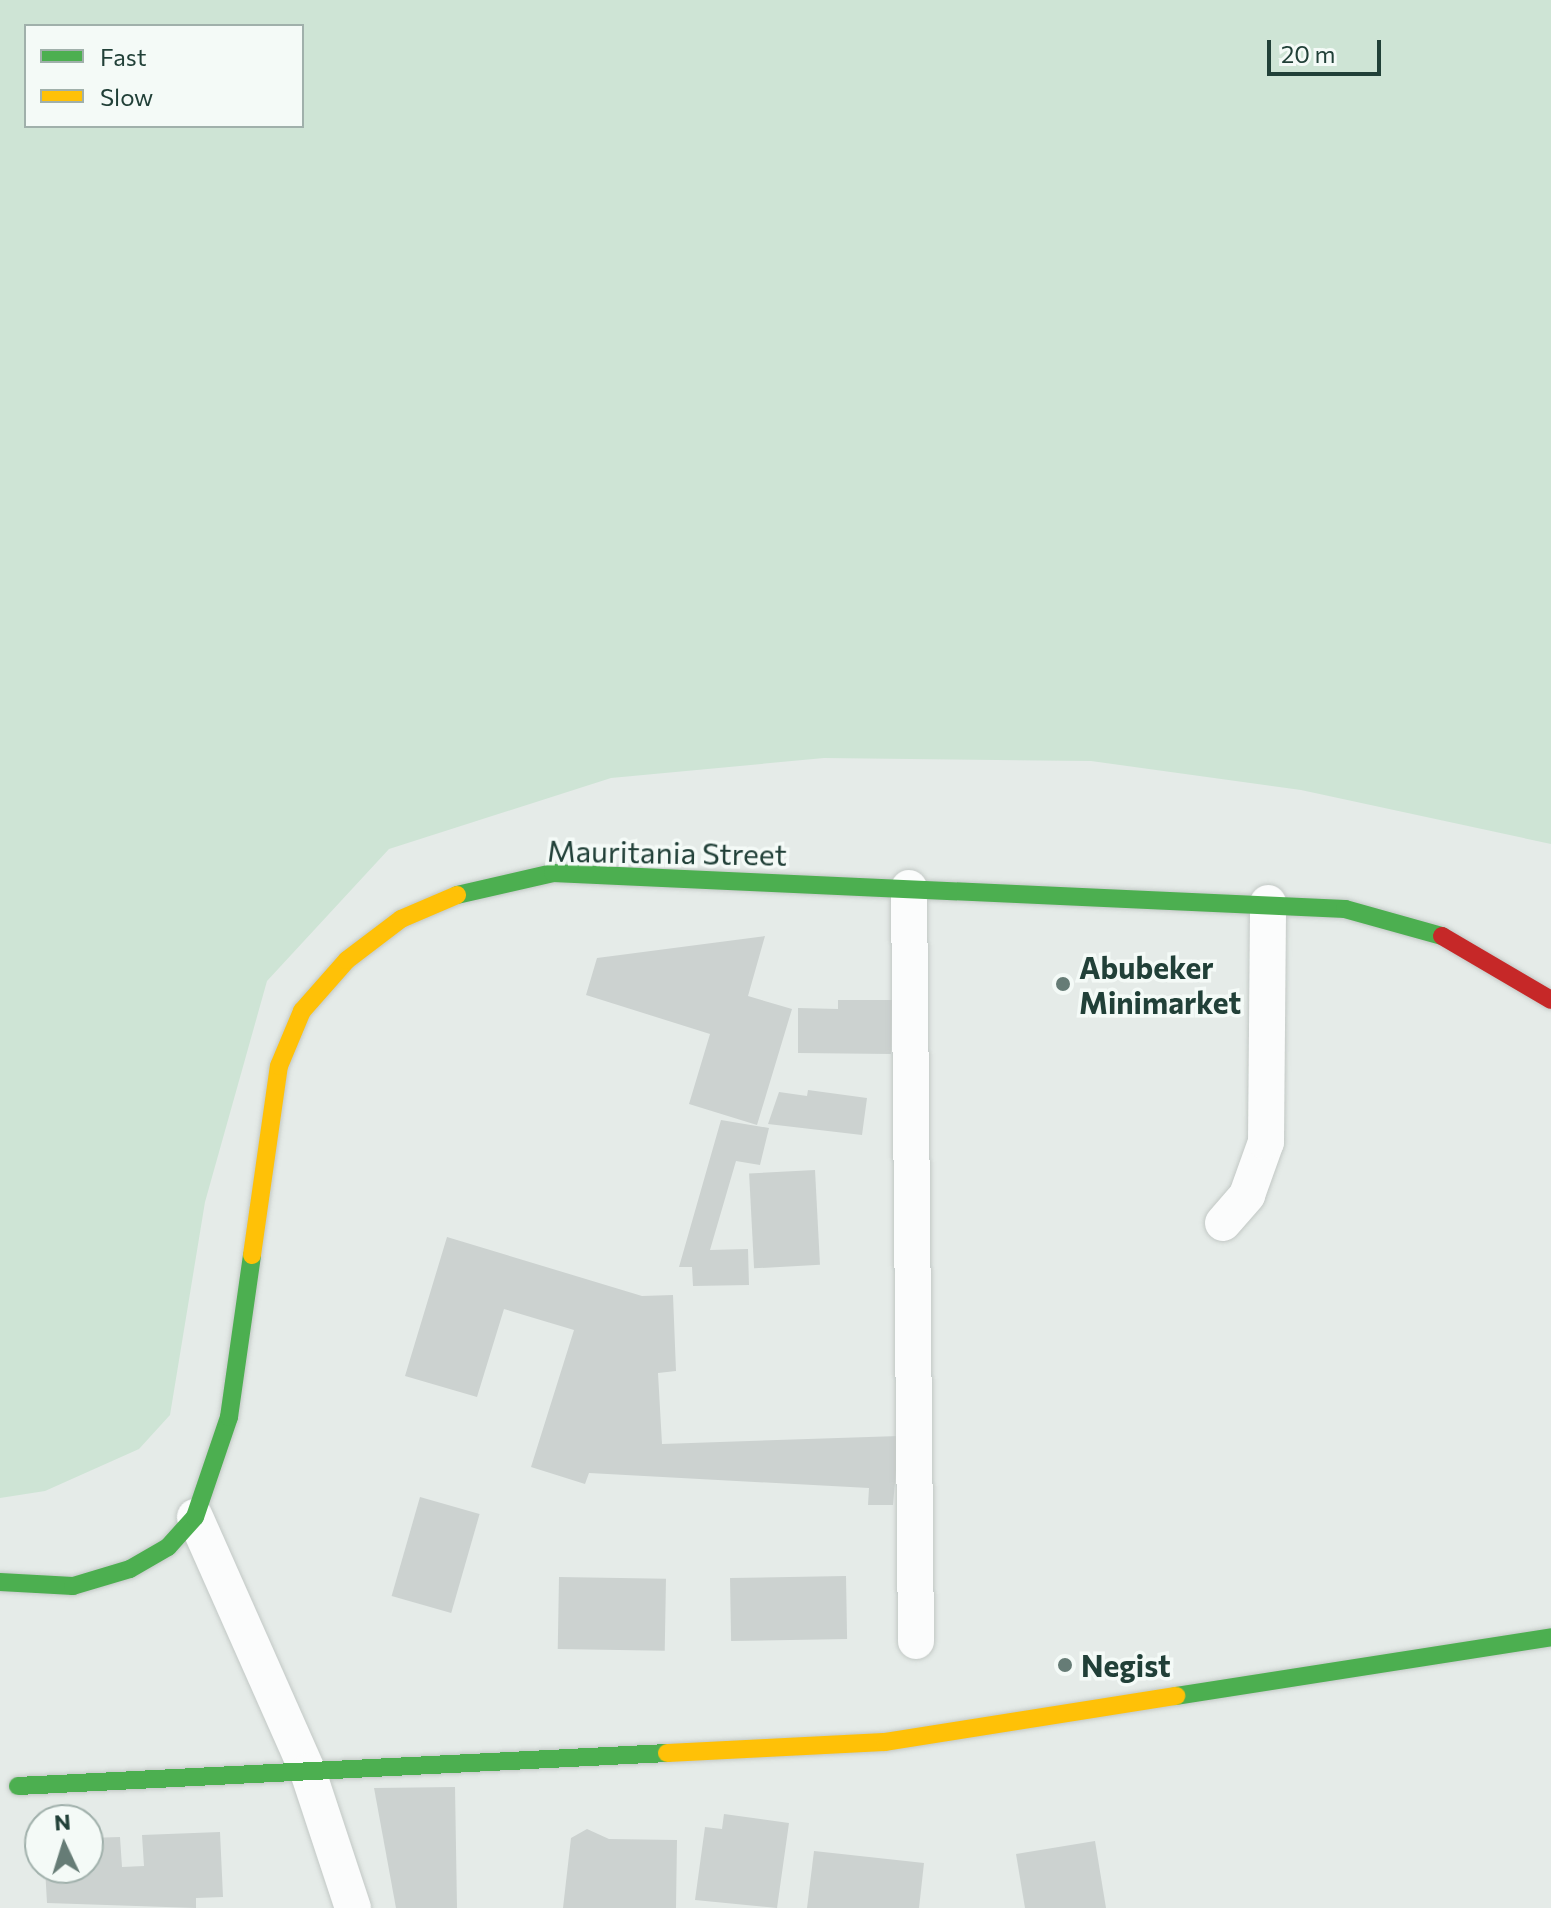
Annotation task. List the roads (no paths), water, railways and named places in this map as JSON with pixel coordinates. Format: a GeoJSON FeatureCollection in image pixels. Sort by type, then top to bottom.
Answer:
{"type":"FeatureCollection","features":[{"type":"Feature","properties":{"kind":"main road","name":"Mauritania Street"},"geometry":{"type":"LineString","coordinates":[[0,1582],[73,1586],[130,1569],[168,1547],[195,1517],[229,1417],[279,1066],[302,1011],[347,960],[401,919],[478,886],[553,873],[1268,903],[1345,909],[1438,934],[1551,1000]]}},
{"type":"Feature","properties":{"kind":"main road"},"geometry":{"type":"LineString","coordinates":[[18,1786],[885,1742],[1551,1637]]}},
{"type":"Feature","properties":{"kind":"street"},"geometry":{"type":"LineString","coordinates":[[909,888],[916,1641]]}},
{"type":"Feature","properties":{"kind":"street"},"geometry":{"type":"LineString","coordinates":[[1223,1223],[1247,1195],[1266,1142],[1268,903]]}},
{"type":"Feature","properties":{"kind":"street"},"geometry":{"type":"LineString","coordinates":[[195,1517],[308,1772],[353,1908]]}},
{"type":"Feature","properties":{"kind":"place","name":"Abubeker Minimarket"},"geometry":{"type":"Point","coordinates":[1063,984]}},
{"type":"Feature","properties":{"kind":"place","name":"Negist"},"geometry":{"type":"Point","coordinates":[1065,1665]}}]}
